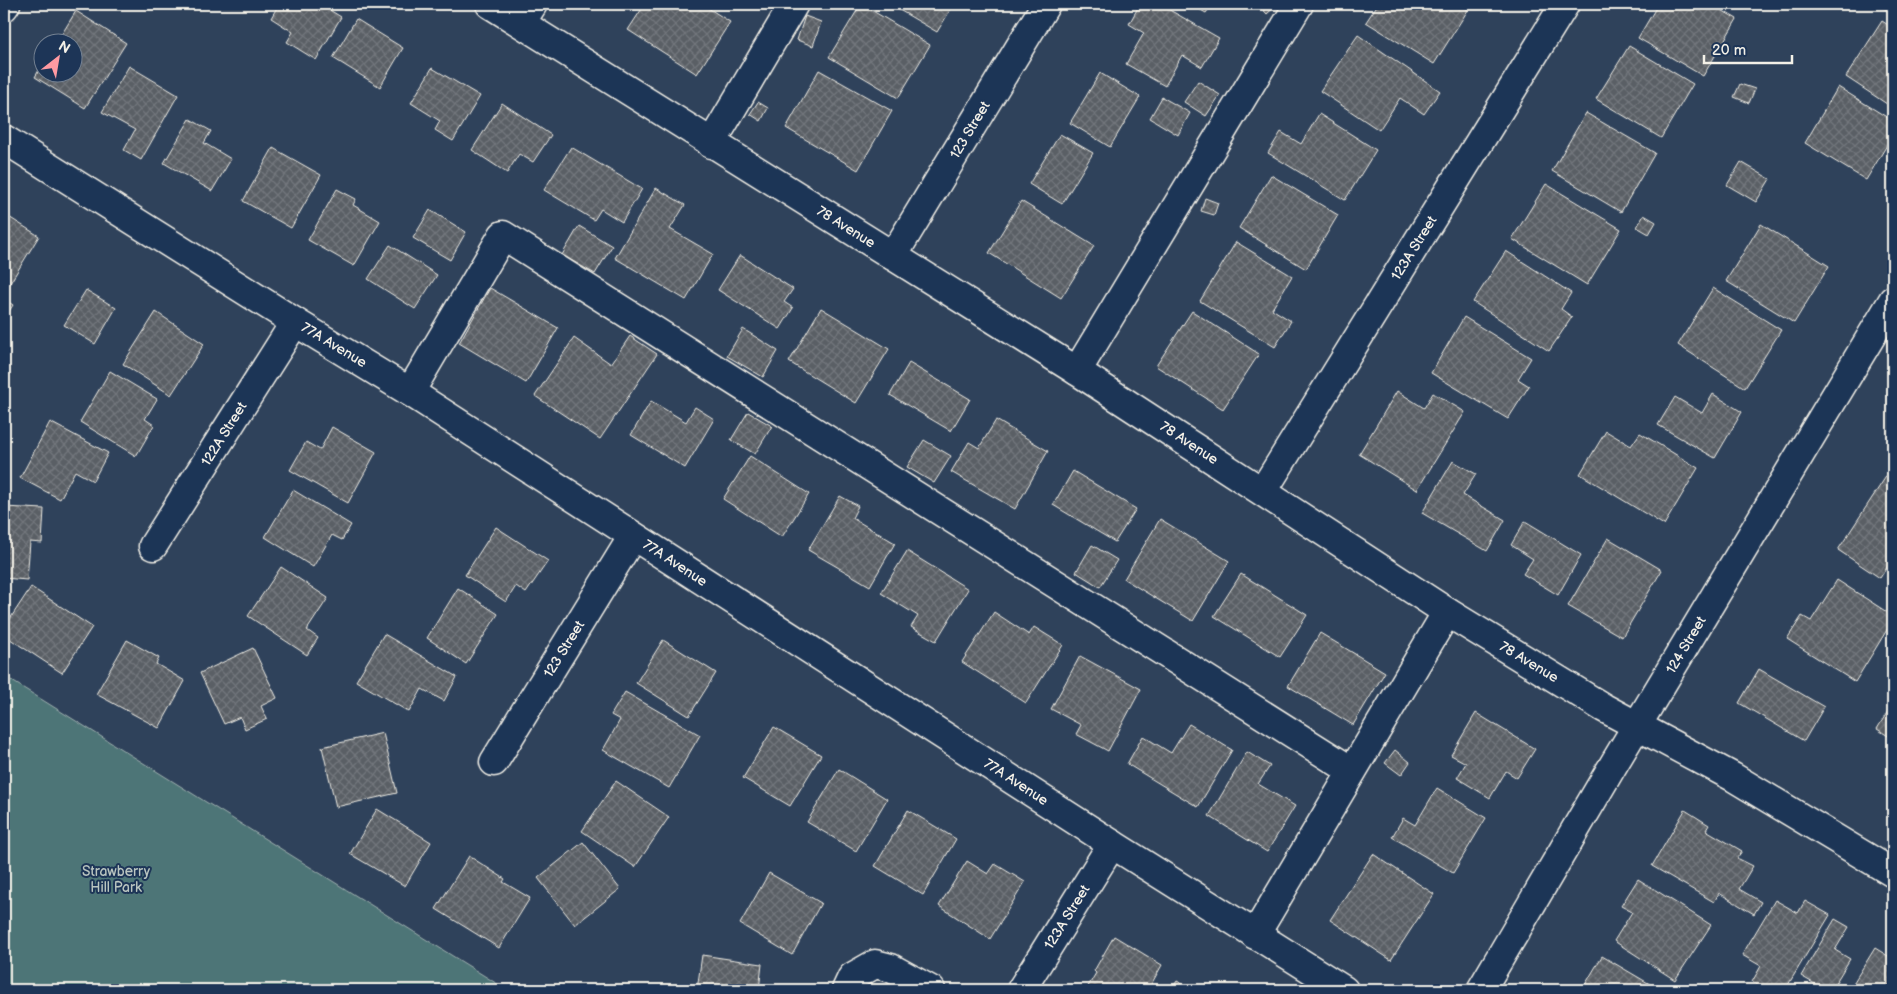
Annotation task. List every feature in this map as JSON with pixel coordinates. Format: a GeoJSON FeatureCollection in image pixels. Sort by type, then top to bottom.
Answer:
{"type":"FeatureCollection","features":[{"type":"Feature","properties":{"kind":"street","name":"78 Avenue"},"geometry":{"type":"LineString","coordinates":[[490,4],[527,13],[711,144],[1077,371],[1264,491],[1447,612],[1604,708],[1733,777],[1893,873]]}},
{"type":"Feature","properties":{"kind":"street"},"geometry":{"type":"LineString","coordinates":[[711,144],[794,4]]}},
{"type":"Feature","properties":{"kind":"street","name":"123 Street"},"geometry":{"type":"LineString","coordinates":[[893,256],[1046,4]]}},
{"type":"Feature","properties":{"kind":"street"},"geometry":{"type":"LineString","coordinates":[[1077,371],[1299,4]]}},
{"type":"Feature","properties":{"kind":"street","name":"123A Street"},"geometry":{"type":"LineString","coordinates":[[1264,491],[1565,4]]}},
{"type":"Feature","properties":{"kind":"street","name":"77A Avenue"},"geometry":{"type":"LineString","coordinates":[[4,139],[410,392],[1112,844],[1344,990]]}},
{"type":"Feature","properties":{"kind":"street"},"geometry":{"type":"LineString","coordinates":[[410,392],[503,235],[1352,771]]}},
{"type":"Feature","properties":{"kind":"street","name":"124 Street"},"geometry":{"type":"LineString","coordinates":[[1481,990],[1893,300]]}},
{"type":"Feature","properties":{"kind":"street","name":"122A Street"},"geometry":{"type":"LineString","coordinates":[[153,546],[295,322]]}},
{"type":"Feature","properties":{"kind":"street","name":"123 Street"},"geometry":{"type":"LineString","coordinates":[[494,762],[633,536]]}},
{"type":"Feature","properties":{"kind":"street"},"geometry":{"type":"LineString","coordinates":[[1255,935],[1447,612]]}},
{"type":"Feature","properties":{"kind":"street","name":"123A Street"},"geometry":{"type":"LineString","coordinates":[[1021,990],[1112,844]]}},
{"type":"Feature","properties":{"kind":"street"},"geometry":{"type":"LineString","coordinates":[[846,990],[852,977],[875,964],[891,968],[931,990]]}},
{"type":"Feature","properties":{"kind":"green space","name":"Strawberry Hill Park"},"geometry":{"type":"Polygon","coordinates":[[[4,676],[507,990],[4,990],[4,676]]]}},
{"type":"Feature","properties":{"kind":"building"},"geometry":{"type":"Polygon","coordinates":[[[279,4],[320,4],[341,17],[316,60],[287,42],[293,32],[271,18],[279,4]]]}},
{"type":"Feature","properties":{"kind":"building"},"geometry":{"type":"Polygon","coordinates":[[[645,4],[702,4],[730,22],[697,74],[628,30],[645,4]]]}},
{"type":"Feature","properties":{"kind":"building"},"geometry":{"type":"Polygon","coordinates":[[[861,4],[930,45],[898,98],[829,57],[861,4]]]}},
{"type":"Feature","properties":{"kind":"building"},"geometry":{"type":"Polygon","coordinates":[[[889,4],[954,4],[937,32],[889,4]]]}},
{"type":"Feature","properties":{"kind":"building"},"geometry":{"type":"Polygon","coordinates":[[[1140,4],[1159,4],[1219,38],[1202,67],[1182,55],[1165,86],[1126,64],[1144,33],[1129,24],[1140,4]]]}},
{"type":"Feature","properties":{"kind":"building"},"geometry":{"type":"Polygon","coordinates":[[[1190,4],[1212,4],[1206,13],[1190,4]]]}},
{"type":"Feature","properties":{"kind":"building"},"geometry":{"type":"Polygon","coordinates":[[[1258,4],[1278,4],[1267,14],[1258,4]]]}},
{"type":"Feature","properties":{"kind":"building"},"geometry":{"type":"Polygon","coordinates":[[[1378,4],[1458,4],[1468,10],[1434,64],[1366,22],[1378,4]]]}},
{"type":"Feature","properties":{"kind":"building"},"geometry":{"type":"Polygon","coordinates":[[[1653,4],[1711,4],[1737,19],[1703,76],[1638,38],[1657,6],[1653,4]]]}},
{"type":"Feature","properties":{"kind":"building"},"geometry":{"type":"Polygon","coordinates":[[[1877,4],[1893,4],[1893,14],[1877,4]]]}},
{"type":"Feature","properties":{"kind":"building"},"geometry":{"type":"Polygon","coordinates":[[[76,11],[126,43],[85,108],[43,82],[82,82],[82,32],[63,32],[76,11]]]}},
{"type":"Feature","properties":{"kind":"building"},"geometry":{"type":"Polygon","coordinates":[[[805,16],[821,22],[813,46],[797,40],[805,16]]]}},
{"type":"Feature","properties":{"kind":"building"},"geometry":{"type":"Polygon","coordinates":[[[356,19],[403,48],[380,87],[333,58],[356,19]]]}},
{"type":"Feature","properties":{"kind":"building"},"geometry":{"type":"Polygon","coordinates":[[[1882,21],[1893,28],[1893,108],[1846,77],[1882,21]]]}},
{"type":"Feature","properties":{"kind":"building"},"geometry":{"type":"Polygon","coordinates":[[[1358,35],[1440,91],[1424,114],[1400,98],[1379,130],[1320,91],[1358,35]]]}},
{"type":"Feature","properties":{"kind":"building"},"geometry":{"type":"Polygon","coordinates":[[[1629,46],[1693,84],[1661,138],[1596,99],[1629,46]]]}},
{"type":"Feature","properties":{"kind":"building"},"geometry":{"type":"Polygon","coordinates":[[[129,66],[178,95],[141,160],[124,150],[135,130],[102,112],[129,66]]]}},
{"type":"Feature","properties":{"kind":"building"},"geometry":{"type":"Polygon","coordinates":[[[432,68],[480,96],[453,141],[435,130],[440,121],[411,103],[432,68]]]}},
{"type":"Feature","properties":{"kind":"building"},"geometry":{"type":"Polygon","coordinates":[[[819,70],[892,111],[858,170],[786,128],[819,70]]]}},
{"type":"Feature","properties":{"kind":"building"},"geometry":{"type":"Polygon","coordinates":[[[1100,73],[1140,97],[1110,147],[1070,123],[1100,73]]]}},
{"type":"Feature","properties":{"kind":"building"},"geometry":{"type":"Polygon","coordinates":[[[1198,81],[1220,95],[1206,116],[1184,102],[1198,81]]]}},
{"type":"Feature","properties":{"kind":"building"},"geometry":{"type":"Polygon","coordinates":[[[1740,84],[1755,89],[1749,103],[1734,97],[1740,84]]]}},
{"type":"Feature","properties":{"kind":"building"},"geometry":{"type":"Polygon","coordinates":[[[1838,87],[1893,121],[1893,135],[1866,180],[1805,143],[1838,87]]]}},
{"type":"Feature","properties":{"kind":"building"},"geometry":{"type":"Polygon","coordinates":[[[1162,97],[1190,113],[1178,135],[1150,118],[1162,97]]]}},
{"type":"Feature","properties":{"kind":"building"},"geometry":{"type":"Polygon","coordinates":[[[758,102],[768,108],[761,121],[750,114],[758,102]]]}},
{"type":"Feature","properties":{"kind":"building"},"geometry":{"type":"Polygon","coordinates":[[[502,103],[551,135],[533,162],[519,154],[507,173],[472,150],[502,103]]]}},
{"type":"Feature","properties":{"kind":"building"},"geometry":{"type":"Polygon","coordinates":[[[1586,113],[1655,153],[1621,212],[1552,171],[1586,113]]]}},
{"type":"Feature","properties":{"kind":"building"},"geometry":{"type":"Polygon","coordinates":[[[1319,114],[1376,150],[1345,200],[1268,153],[1281,132],[1301,144],[1319,114]]]}},
{"type":"Feature","properties":{"kind":"building"},"geometry":{"type":"Polygon","coordinates":[[[190,119],[211,131],[204,143],[231,159],[212,191],[164,163],[190,119]]]}},
{"type":"Feature","properties":{"kind":"building"},"geometry":{"type":"Polygon","coordinates":[[[1060,134],[1093,153],[1062,204],[1029,184],[1060,134]]]}},
{"type":"Feature","properties":{"kind":"building"},"geometry":{"type":"Polygon","coordinates":[[[571,147],[642,189],[622,222],[601,209],[594,220],[544,190],[571,147]]]}},
{"type":"Feature","properties":{"kind":"building"},"geometry":{"type":"Polygon","coordinates":[[[273,148],[321,175],[291,228],[243,201],[273,148]]]}},
{"type":"Feature","properties":{"kind":"building"},"geometry":{"type":"Polygon","coordinates":[[[1741,162],[1770,179],[1756,202],[1727,185],[1741,162]]]}},
{"type":"Feature","properties":{"kind":"building"},"geometry":{"type":"Polygon","coordinates":[[[1271,175],[1338,215],[1306,269],[1239,228],[1271,175]]]}},
{"type":"Feature","properties":{"kind":"building"},"geometry":{"type":"Polygon","coordinates":[[[1546,184],[1621,229],[1587,285],[1512,239],[1546,184]]]}},
{"type":"Feature","properties":{"kind":"building"},"geometry":{"type":"Polygon","coordinates":[[[656,188],[685,205],[670,229],[713,254],[686,300],[615,258],[656,188]]]}},
{"type":"Feature","properties":{"kind":"building"},"geometry":{"type":"Polygon","coordinates":[[[337,189],[356,199],[353,205],[380,221],[354,266],[308,240],[337,189]]]}},
{"type":"Feature","properties":{"kind":"building"},"geometry":{"type":"Polygon","coordinates":[[[1205,198],[1218,203],[1214,215],[1201,211],[1205,198]]]}},
{"type":"Feature","properties":{"kind":"building"},"geometry":{"type":"Polygon","coordinates":[[[1021,201],[1094,246],[1061,298],[989,253],[1021,201]]]}},
{"type":"Feature","properties":{"kind":"building"},"geometry":{"type":"Polygon","coordinates":[[[430,210],[466,232],[450,260],[413,238],[430,210]]]}},
{"type":"Feature","properties":{"kind":"building"},"geometry":{"type":"Polygon","coordinates":[[[4,214],[39,236],[7,288],[4,286],[4,214]]]}},
{"type":"Feature","properties":{"kind":"building"},"geometry":{"type":"Polygon","coordinates":[[[1644,215],[1656,222],[1649,234],[1637,227],[1644,215]]]}},
{"type":"Feature","properties":{"kind":"building"},"geometry":{"type":"Polygon","coordinates":[[[1761,224],[1829,266],[1794,323],[1726,281],[1761,224]]]}},
{"type":"Feature","properties":{"kind":"building"},"geometry":{"type":"Polygon","coordinates":[[[579,226],[612,246],[595,274],[562,255],[579,226]]]}},
{"type":"Feature","properties":{"kind":"building"},"geometry":{"type":"Polygon","coordinates":[[[1236,242],[1292,276],[1272,309],[1291,321],[1275,347],[1200,301],[1236,242]]]}},
{"type":"Feature","properties":{"kind":"building"},"geometry":{"type":"Polygon","coordinates":[[[390,245],[437,275],[415,309],[368,279],[390,245]]]}},
{"type":"Feature","properties":{"kind":"building"},"geometry":{"type":"Polygon","coordinates":[[[1506,251],[1571,293],[1561,309],[1572,317],[1549,351],[1473,302],[1506,251]]]}},
{"type":"Feature","properties":{"kind":"building"},"geometry":{"type":"Polygon","coordinates":[[[740,255],[793,289],[784,302],[793,308],[780,329],[718,290],[740,255]]]}},
{"type":"Feature","properties":{"kind":"building"},"geometry":{"type":"Polygon","coordinates":[[[490,288],[558,328],[526,383],[459,343],[490,288]]]}},
{"type":"Feature","properties":{"kind":"building"},"geometry":{"type":"Polygon","coordinates":[[[1713,288],[1781,330],[1745,388],[1678,345],[1713,288]]]}},
{"type":"Feature","properties":{"kind":"building"},"geometry":{"type":"Polygon","coordinates":[[[86,290],[116,308],[95,344],[64,325],[86,290]]]}},
{"type":"Feature","properties":{"kind":"building"},"geometry":{"type":"Polygon","coordinates":[[[4,299],[13,305],[4,319],[4,299]]]}},
{"type":"Feature","properties":{"kind":"building"},"geometry":{"type":"Polygon","coordinates":[[[821,308],[889,349],[856,403],[789,362],[821,308]]]}},
{"type":"Feature","properties":{"kind":"building"},"geometry":{"type":"Polygon","coordinates":[[[1192,311],[1259,354],[1223,409],[1156,366],[1192,311]]]}},
{"type":"Feature","properties":{"kind":"building"},"geometry":{"type":"Polygon","coordinates":[[[156,312],[204,344],[171,395],[123,364],[156,312]]]}},
{"type":"Feature","properties":{"kind":"building"},"geometry":{"type":"Polygon","coordinates":[[[1464,317],[1531,358],[1518,379],[1529,386],[1508,419],[1431,373],[1464,317]]]}},
{"type":"Feature","properties":{"kind":"building"},"geometry":{"type":"Polygon","coordinates":[[[743,329],[778,351],[763,377],[727,356],[743,329]]]}},
{"type":"Feature","properties":{"kind":"building"},"geometry":{"type":"Polygon","coordinates":[[[630,336],[657,354],[600,439],[535,396],[574,338],[611,364],[630,336]]]}},
{"type":"Feature","properties":{"kind":"building"},"geometry":{"type":"Polygon","coordinates":[[[909,363],[970,399],[951,431],[890,395],[909,363]]]}},
{"type":"Feature","properties":{"kind":"building"},"geometry":{"type":"Polygon","coordinates":[[[110,371],[157,399],[145,419],[154,425],[136,456],[80,422],[110,371]]]}},
{"type":"Feature","properties":{"kind":"building"},"geometry":{"type":"Polygon","coordinates":[[[1397,391],[1424,408],[1433,393],[1465,412],[1417,490],[1359,454],[1397,391]]]}},
{"type":"Feature","properties":{"kind":"building"},"geometry":{"type":"Polygon","coordinates":[[[1713,394],[1742,412],[1715,458],[1658,425],[1675,397],[1702,413],[1713,394]]]}},
{"type":"Feature","properties":{"kind":"building"},"geometry":{"type":"Polygon","coordinates":[[[651,401],[686,422],[695,407],[714,419],[685,468],[631,435],[651,401]]]}},
{"type":"Feature","properties":{"kind":"building"},"geometry":{"type":"Polygon","coordinates":[[[748,412],[772,426],[755,454],[731,440],[748,412]]]}},
{"type":"Feature","properties":{"kind":"building"},"geometry":{"type":"Polygon","coordinates":[[[996,420],[1048,451],[1015,509],[951,472],[969,442],[979,448],[996,420]]]}},
{"type":"Feature","properties":{"kind":"building"},"geometry":{"type":"Polygon","coordinates":[[[50,422],[108,453],[93,481],[75,471],[60,499],[20,478],[50,422]]]}},
{"type":"Feature","properties":{"kind":"building"},"geometry":{"type":"Polygon","coordinates":[[[332,427],[376,452],[348,503],[290,470],[306,442],[320,450],[332,427]]]}},
{"type":"Feature","properties":{"kind":"building"},"geometry":{"type":"Polygon","coordinates":[[[1606,431],[1631,446],[1640,433],[1698,468],[1664,525],[1580,474],[1606,431]]]}},
{"type":"Feature","properties":{"kind":"building"},"geometry":{"type":"Polygon","coordinates":[[[924,440],[951,456],[934,483],[907,467],[924,440]]]}},
{"type":"Feature","properties":{"kind":"building"},"geometry":{"type":"Polygon","coordinates":[[[750,456],[809,494],[782,537],[723,499],[750,456]]]}},
{"type":"Feature","properties":{"kind":"building"},"geometry":{"type":"Polygon","coordinates":[[[1453,461],[1476,474],[1463,495],[1505,520],[1487,551],[1422,513],[1453,461]]]}},
{"type":"Feature","properties":{"kind":"building"},"geometry":{"type":"Polygon","coordinates":[[[1073,471],[1136,509],[1115,542],[1053,505],[1073,471]]]}},
{"type":"Feature","properties":{"kind":"building"},"geometry":{"type":"Polygon","coordinates":[[[1887,475],[1893,479],[1893,558],[1880,578],[1838,550],[1887,475]]]}},
{"type":"Feature","properties":{"kind":"building"},"geometry":{"type":"Polygon","coordinates":[[[293,490],[351,525],[342,540],[332,535],[313,567],[265,537],[293,490]]]}},
{"type":"Feature","properties":{"kind":"building"},"geometry":{"type":"Polygon","coordinates":[[[840,496],[858,506],[852,518],[895,543],[870,586],[808,550],[840,496]]]}},
{"type":"Feature","properties":{"kind":"building"},"geometry":{"type":"Polygon","coordinates":[[[4,507],[44,509],[42,543],[30,542],[27,580],[4,578],[4,507]]]}},
{"type":"Feature","properties":{"kind":"building"},"geometry":{"type":"Polygon","coordinates":[[[1160,519],[1229,561],[1193,621],[1124,579],[1160,519]]]}},
{"type":"Feature","properties":{"kind":"building"},"geometry":{"type":"Polygon","coordinates":[[[1525,521],[1581,555],[1558,595],[1523,574],[1533,559],[1511,545],[1525,521]]]}},
{"type":"Feature","properties":{"kind":"building"},"geometry":{"type":"Polygon","coordinates":[[[496,527],[548,561],[526,593],[516,586],[506,602],[465,575],[496,527]]]}},
{"type":"Feature","properties":{"kind":"building"},"geometry":{"type":"Polygon","coordinates":[[[1608,538],[1662,570],[1622,637],[1568,606],[1608,538]]]}},
{"type":"Feature","properties":{"kind":"building"},"geometry":{"type":"Polygon","coordinates":[[[1092,545],[1117,560],[1100,587],[1076,572],[1092,545]]]}},
{"type":"Feature","properties":{"kind":"building"},"geometry":{"type":"Polygon","coordinates":[[[907,551],[968,589],[936,641],[911,627],[918,616],[881,593],[907,551]]]}},
{"type":"Feature","properties":{"kind":"building"},"geometry":{"type":"Polygon","coordinates":[[[281,567],[328,598],[307,630],[318,638],[307,655],[248,616],[281,567]]]}},
{"type":"Feature","properties":{"kind":"building"},"geometry":{"type":"Polygon","coordinates":[[[1241,574],[1307,615],[1280,657],[1214,616],[1241,574]]]}},
{"type":"Feature","properties":{"kind":"building"},"geometry":{"type":"Polygon","coordinates":[[[1837,580],[1893,616],[1893,620],[1855,682],[1787,639],[1802,616],[1811,621],[1837,580]]]}},
{"type":"Feature","properties":{"kind":"building"},"geometry":{"type":"Polygon","coordinates":[[[31,587],[92,627],[62,673],[4,635],[4,628],[31,587]]]}},
{"type":"Feature","properties":{"kind":"building"},"geometry":{"type":"Polygon","coordinates":[[[458,588],[498,614],[466,664],[427,638],[458,588]]]}},
{"type":"Feature","properties":{"kind":"building"},"geometry":{"type":"Polygon","coordinates":[[[994,612],[1029,635],[1034,627],[1063,645],[1026,703],[962,662],[994,612]]]}},
{"type":"Feature","properties":{"kind":"building"},"geometry":{"type":"Polygon","coordinates":[[[1320,633],[1385,672],[1353,725],[1288,686],[1320,633]]]}},
{"type":"Feature","properties":{"kind":"building"},"geometry":{"type":"Polygon","coordinates":[[[384,634],[457,677],[444,701],[422,689],[409,712],[356,681],[384,634]]]}},
{"type":"Feature","properties":{"kind":"building"},"geometry":{"type":"Polygon","coordinates":[[[127,640],[159,658],[156,664],[185,681],[159,728],[96,694],[127,640]]]}},
{"type":"Feature","properties":{"kind":"building"},"geometry":{"type":"Polygon","coordinates":[[[663,640],[716,673],[689,716],[636,683],[663,640]]]}},
{"type":"Feature","properties":{"kind":"building"},"geometry":{"type":"Polygon","coordinates":[[[253,648],[277,698],[261,706],[267,719],[245,729],[240,717],[224,724],[200,673],[253,648]]]}},
{"type":"Feature","properties":{"kind":"building"},"geometry":{"type":"Polygon","coordinates":[[[1080,656],[1141,689],[1108,751],[1076,734],[1081,725],[1051,709],[1080,656]]]}},
{"type":"Feature","properties":{"kind":"building"},"geometry":{"type":"Polygon","coordinates":[[[1759,669],[1824,707],[1804,741],[1739,703],[1759,669]]]}},
{"type":"Feature","properties":{"kind":"building"},"geometry":{"type":"Polygon","coordinates":[[[625,692],[700,735],[669,788],[603,750],[620,720],[611,715],[625,692]]]}},
{"type":"Feature","properties":{"kind":"building"},"geometry":{"type":"Polygon","coordinates":[[[1893,703],[1893,739],[1877,729],[1893,703]]]}},
{"type":"Feature","properties":{"kind":"building"},"geometry":{"type":"Polygon","coordinates":[[[1476,713],[1535,749],[1517,778],[1506,771],[1490,798],[1457,778],[1466,763],[1451,755],[1476,713]]]}},
{"type":"Feature","properties":{"kind":"building"},"geometry":{"type":"Polygon","coordinates":[[[1189,724],[1232,750],[1198,807],[1127,764],[1143,736],[1171,753],[1189,724]]]}},
{"type":"Feature","properties":{"kind":"building"},"geometry":{"type":"Polygon","coordinates":[[[774,727],[821,755],[790,806],[743,778],[774,727]]]}},
{"type":"Feature","properties":{"kind":"building"},"geometry":{"type":"Polygon","coordinates":[[[383,733],[397,793],[336,807],[322,747],[383,733]]]}},
{"type":"Feature","properties":{"kind":"building"},"geometry":{"type":"Polygon","coordinates":[[[1395,750],[1410,762],[1401,775],[1385,763],[1395,750]]]}},
{"type":"Feature","properties":{"kind":"building"},"geometry":{"type":"Polygon","coordinates":[[[1247,752],[1270,766],[1258,784],[1295,806],[1267,852],[1209,816],[1247,752]]]}},
{"type":"Feature","properties":{"kind":"building"},"geometry":{"type":"Polygon","coordinates":[[[839,769],[887,799],[856,851],[807,822],[839,769]]]}},
{"type":"Feature","properties":{"kind":"building"},"geometry":{"type":"Polygon","coordinates":[[[616,781],[669,817],[635,867],[582,831],[616,781]]]}},
{"type":"Feature","properties":{"kind":"building"},"geometry":{"type":"Polygon","coordinates":[[[1437,788],[1486,818],[1453,873],[1392,837],[1403,818],[1415,825],[1437,788]]]}},
{"type":"Feature","properties":{"kind":"building"},"geometry":{"type":"Polygon","coordinates":[[[377,809],[431,842],[405,886],[350,854],[377,809]]]}},
{"type":"Feature","properties":{"kind":"building"},"geometry":{"type":"Polygon","coordinates":[[[908,810],[956,839],[923,895],[875,866],[908,810]]]}},
{"type":"Feature","properties":{"kind":"building"},"geometry":{"type":"Polygon","coordinates":[[[1685,810],[1709,825],[1706,830],[1742,851],[1737,858],[1753,866],[1739,889],[1761,902],[1754,914],[1719,893],[1714,902],[1652,866],[1685,810]]]}},
{"type":"Feature","properties":{"kind":"building"},"geometry":{"type":"Polygon","coordinates":[[[583,842],[620,889],[575,925],[538,878],[583,842]]]}},
{"type":"Feature","properties":{"kind":"building"},"geometry":{"type":"Polygon","coordinates":[[[1373,854],[1434,894],[1391,960],[1330,920],[1373,854]]]}},
{"type":"Feature","properties":{"kind":"building"},"geometry":{"type":"Polygon","coordinates":[[[469,856],[505,879],[503,882],[530,898],[499,948],[436,909],[469,856]]]}},
{"type":"Feature","properties":{"kind":"building"},"geometry":{"type":"Polygon","coordinates":[[[967,861],[988,874],[995,864],[1025,882],[990,939],[939,906],[967,861]]]}},
{"type":"Feature","properties":{"kind":"building"},"geometry":{"type":"Polygon","coordinates":[[[769,873],[821,903],[792,955],[740,924],[769,873]]]}},
{"type":"Feature","properties":{"kind":"building"},"geometry":{"type":"Polygon","coordinates":[[[1638,879],[1711,925],[1675,980],[1614,941],[1632,912],[1621,906],[1638,879]]]}},
{"type":"Feature","properties":{"kind":"building"},"geometry":{"type":"Polygon","coordinates":[[[1775,900],[1798,913],[1805,901],[1830,915],[1785,990],[1765,990],[1752,982],[1761,966],[1742,955],[1775,900]]]}},
{"type":"Feature","properties":{"kind":"building"},"geometry":{"type":"Polygon","coordinates":[[[1835,919],[1849,927],[1835,950],[1850,959],[1831,990],[1825,990],[1801,976],[1835,919]]]}},
{"type":"Feature","properties":{"kind":"building"},"geometry":{"type":"Polygon","coordinates":[[[1114,936],[1162,965],[1148,990],[1086,990],[1096,973],[1094,971],[1114,936]]]}},
{"type":"Feature","properties":{"kind":"building"},"geometry":{"type":"Polygon","coordinates":[[[1875,948],[1893,959],[1893,978],[1886,990],[1849,990],[1875,948]]]}},
{"type":"Feature","properties":{"kind":"building"},"geometry":{"type":"Polygon","coordinates":[[[702,955],[762,964],[759,990],[697,990],[702,955]]]}},
{"type":"Feature","properties":{"kind":"building"},"geometry":{"type":"Polygon","coordinates":[[[1602,956],[1660,990],[1582,990],[1602,956]]]}},
{"type":"Feature","properties":{"kind":"building"},"geometry":{"type":"Polygon","coordinates":[[[1177,981],[1193,990],[1171,990],[1177,981]]]}}]}
